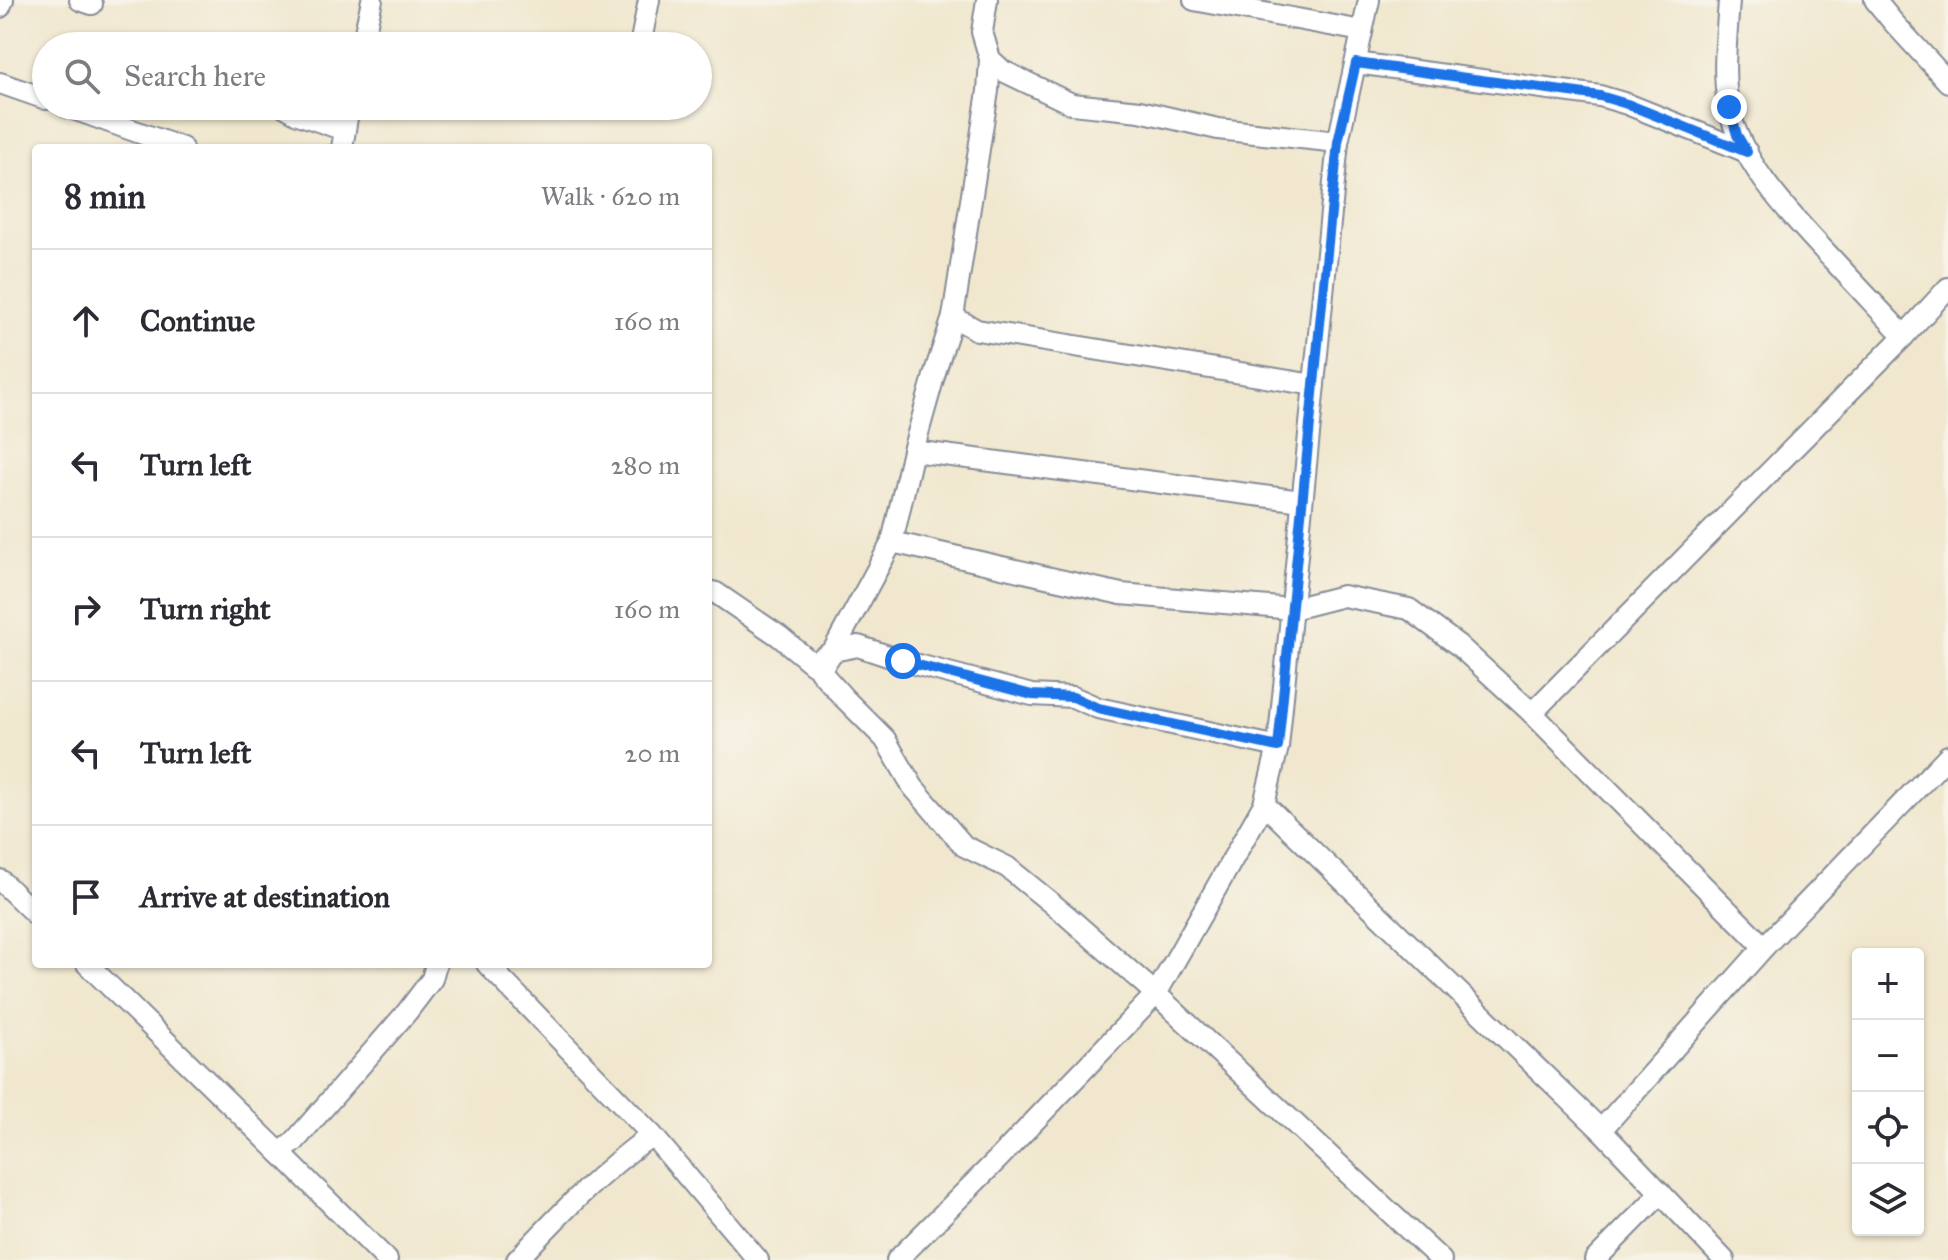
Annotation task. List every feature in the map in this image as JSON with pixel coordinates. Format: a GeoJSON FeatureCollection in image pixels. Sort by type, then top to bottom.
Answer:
{"type":"FeatureCollection","features":[{"type":"Feature","properties":{"kind":"street"},"geometry":{"type":"LineString","coordinates":[[0,7],[3,0]]}},
{"type":"Feature","properties":{"kind":"street"},"geometry":{"type":"LineString","coordinates":[[365,32],[372,0]]}},
{"type":"Feature","properties":{"kind":"street"},"geometry":{"type":"LineString","coordinates":[[643,32],[649,0]]}},
{"type":"Feature","properties":{"kind":"street"},"geometry":{"type":"LineString","coordinates":[[987,0],[982,32],[990,59],[988,91],[953,317],[913,451],[892,542],[820,671],[885,739],[913,787],[964,846],[1007,867],[1066,915],[1156,994],[1441,1260]]}},
{"type":"Feature","properties":{"kind":"street"},"geometry":{"type":"LineString","coordinates":[[1194,0],[1362,31]]}},
{"type":"Feature","properties":{"kind":"street"},"geometry":{"type":"LineString","coordinates":[[897,1260],[1156,994],[1264,804],[1278,747],[1338,142],[1369,0]]}},
{"type":"Feature","properties":{"kind":"street"},"geometry":{"type":"LineString","coordinates":[[1729,0],[1725,76],[1737,135],[1757,171],[1803,228],[1904,336]]}},
{"type":"Feature","properties":{"kind":"street"},"geometry":{"type":"LineString","coordinates":[[1875,0],[1948,82]]}},
{"type":"Feature","properties":{"kind":"street"},"geometry":{"type":"LineString","coordinates":[[990,59],[1003,71],[1072,104],[1140,111],[1218,129],[1338,142]]}},
{"type":"Feature","properties":{"kind":"street"},"geometry":{"type":"LineString","coordinates":[[1356,63],[1600,96],[1747,152]]}},
{"type":"Feature","properties":{"kind":"street"},"geometry":{"type":"LineString","coordinates":[[0,83],[32,94]]}},
{"type":"Feature","properties":{"kind":"street"},"geometry":{"type":"LineString","coordinates":[[104,120],[171,144]]}},
{"type":"Feature","properties":{"kind":"street"},"geometry":{"type":"LineString","coordinates":[[309,120],[343,139]]}},
{"type":"Feature","properties":{"kind":"street"},"geometry":{"type":"LineString","coordinates":[[1532,713],[1948,288]]}},
{"type":"Feature","properties":{"kind":"street"},"geometry":{"type":"LineString","coordinates":[[953,317],[977,330],[1314,385]]}},
{"type":"Feature","properties":{"kind":"street"},"geometry":{"type":"LineString","coordinates":[[913,451],[1302,501]]}},
{"type":"Feature","properties":{"kind":"street"},"geometry":{"type":"LineString","coordinates":[[892,542],[1121,594],[1292,609],[1343,596],[1409,609],[1458,645],[1532,713],[1764,947]]}},
{"type":"Feature","properties":{"kind":"street"},"geometry":{"type":"LineString","coordinates":[[712,592],[779,636],[813,664],[833,651],[858,646],[1032,695],[1073,697],[1098,708],[1278,747]]}},
{"type":"Feature","properties":{"kind":"street"},"geometry":{"type":"LineString","coordinates":[[1601,1130],[1764,947],[1948,756]]}},
{"type":"Feature","properties":{"kind":"street"},"geometry":{"type":"LineString","coordinates":[[1264,804],[1601,1130],[1724,1260]]}},
{"type":"Feature","properties":{"kind":"street"},"geometry":{"type":"LineString","coordinates":[[0,880],[32,911]]}},
{"type":"Feature","properties":{"kind":"street"},"geometry":{"type":"LineString","coordinates":[[91,968],[387,1260]]}},
{"type":"Feature","properties":{"kind":"street"},"geometry":{"type":"LineString","coordinates":[[280,1153],[305,1131],[407,1012],[432,979],[435,968]]}},
{"type":"Feature","properties":{"kind":"street"},"geometry":{"type":"LineString","coordinates":[[491,968],[652,1135],[758,1260]]}},
{"type":"Feature","properties":{"kind":"street"},"geometry":{"type":"LineString","coordinates":[[517,1260],[560,1213],[605,1171],[652,1135]]}},
{"type":"Feature","properties":{"kind":"street"},"geometry":{"type":"LineString","coordinates":[[1595,1260],[1661,1193]]}},
{"type":"Feature","properties":{"kind":"route"},"geometry":{"type":"LineString","coordinates":[[903,661],[1032,695],[1073,697],[1098,708],[1278,747],[1338,142],[1356,63],[1600,96],[1747,152],[1737,135],[1729,107]]}}]}
